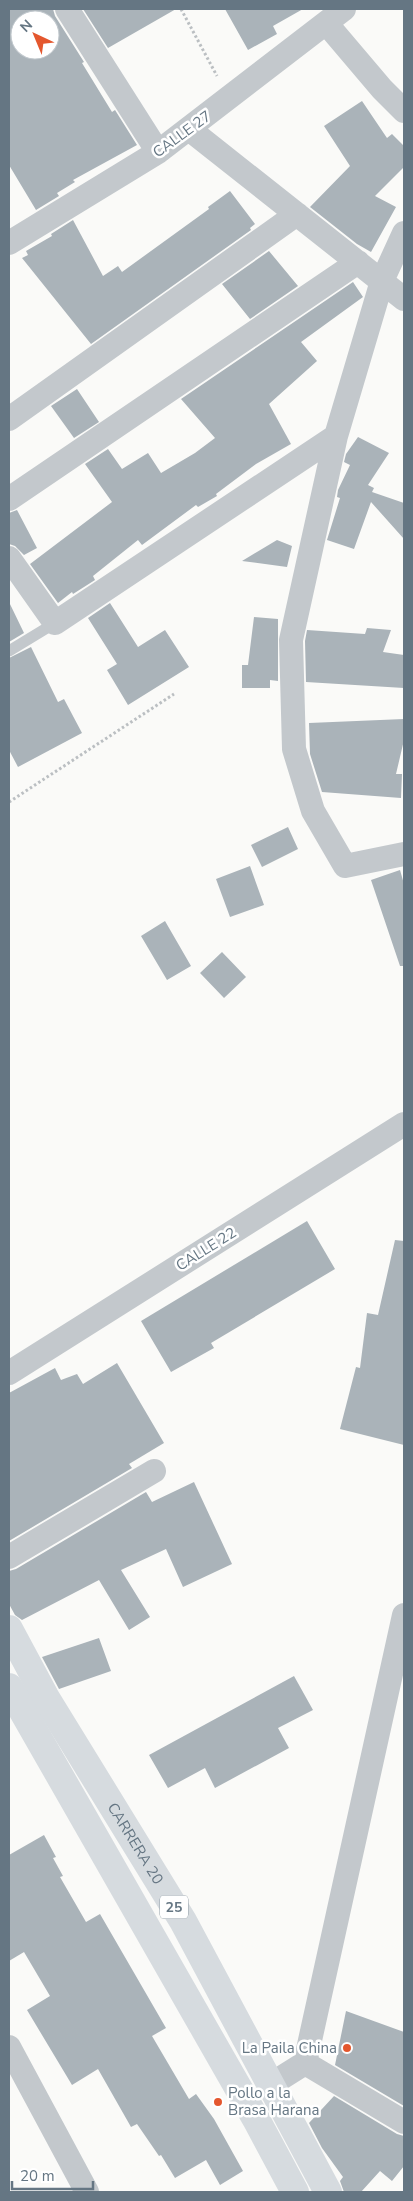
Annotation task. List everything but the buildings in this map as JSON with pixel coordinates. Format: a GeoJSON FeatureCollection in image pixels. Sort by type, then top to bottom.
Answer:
{"type":"FeatureCollection","features":[{"type":"Feature","properties":{"kind":"main road","name":"CARRERA 20"},"geometry":{"type":"LineString","coordinates":[[9,1629],[46,1698],[183,1921],[328,2192]]}},
{"type":"Feature","properties":{"kind":"main road","name":"25"},"geometry":{"type":"LineString","coordinates":[[9,1687],[256,2119],[295,2192]]}},
{"type":"Feature","properties":{"kind":"street"},"geometry":{"type":"LineString","coordinates":[[67,9],[158,152]]}},
{"type":"Feature","properties":{"kind":"street"},"geometry":{"type":"LineString","coordinates":[[335,16],[382,89],[404,111]]}},
{"type":"Feature","properties":{"kind":"street","name":"CALLE 27"},"geometry":{"type":"LineString","coordinates":[[9,243],[158,152],[335,16]]}},
{"type":"Feature","properties":{"kind":"street"},"geometry":{"type":"LineString","coordinates":[[189,129],[404,299]]}},
{"type":"Feature","properties":{"kind":"street"},"geometry":{"type":"LineString","coordinates":[[9,419],[298,214]]}},
{"type":"Feature","properties":{"kind":"street"},"geometry":{"type":"LineString","coordinates":[[404,234],[382,281],[336,436],[291,640],[294,749],[313,811],[345,866],[404,854]]}},
{"type":"Feature","properties":{"kind":"street"},"geometry":{"type":"LineString","coordinates":[[9,499],[358,262]]}},
{"type":"Feature","properties":{"kind":"street"},"geometry":{"type":"LineString","coordinates":[[9,558],[55,624],[336,436]]}},
{"type":"Feature","properties":{"kind":"street","name":"CALLE 22"},"geometry":{"type":"LineString","coordinates":[[9,1373],[404,1124]]}},
{"type":"Feature","properties":{"kind":"street"},"geometry":{"type":"LineString","coordinates":[[9,1556],[154,1471]]}},
{"type":"Feature","properties":{"kind":"street"},"geometry":{"type":"LineString","coordinates":[[270,2085],[305,2063],[404,1615]]}},
{"type":"Feature","properties":{"kind":"street"},"geometry":{"type":"LineString","coordinates":[[9,2047],[87,2192]]}},
{"type":"Feature","properties":{"kind":"street"},"geometry":{"type":"LineString","coordinates":[[305,2063],[404,2122]]}},
{"type":"Feature","properties":{"kind":"lane"},"geometry":{"type":"LineString","coordinates":[[9,651],[55,624]]}},
{"type":"Feature","properties":{"kind":"path"},"geometry":{"type":"LineString","coordinates":[[180,9],[229,98]]}},
{"type":"Feature","properties":{"kind":"path"},"geometry":{"type":"LineString","coordinates":[[9,802],[174,694]]}},
{"type":"Feature","properties":{"kind":"place","name":"La Paila China"},"geometry":{"type":"Point","coordinates":[347,2048]}},
{"type":"Feature","properties":{"kind":"place","name":"Pollo a la Brasa Harana"},"geometry":{"type":"Point","coordinates":[218,2102]}}]}
